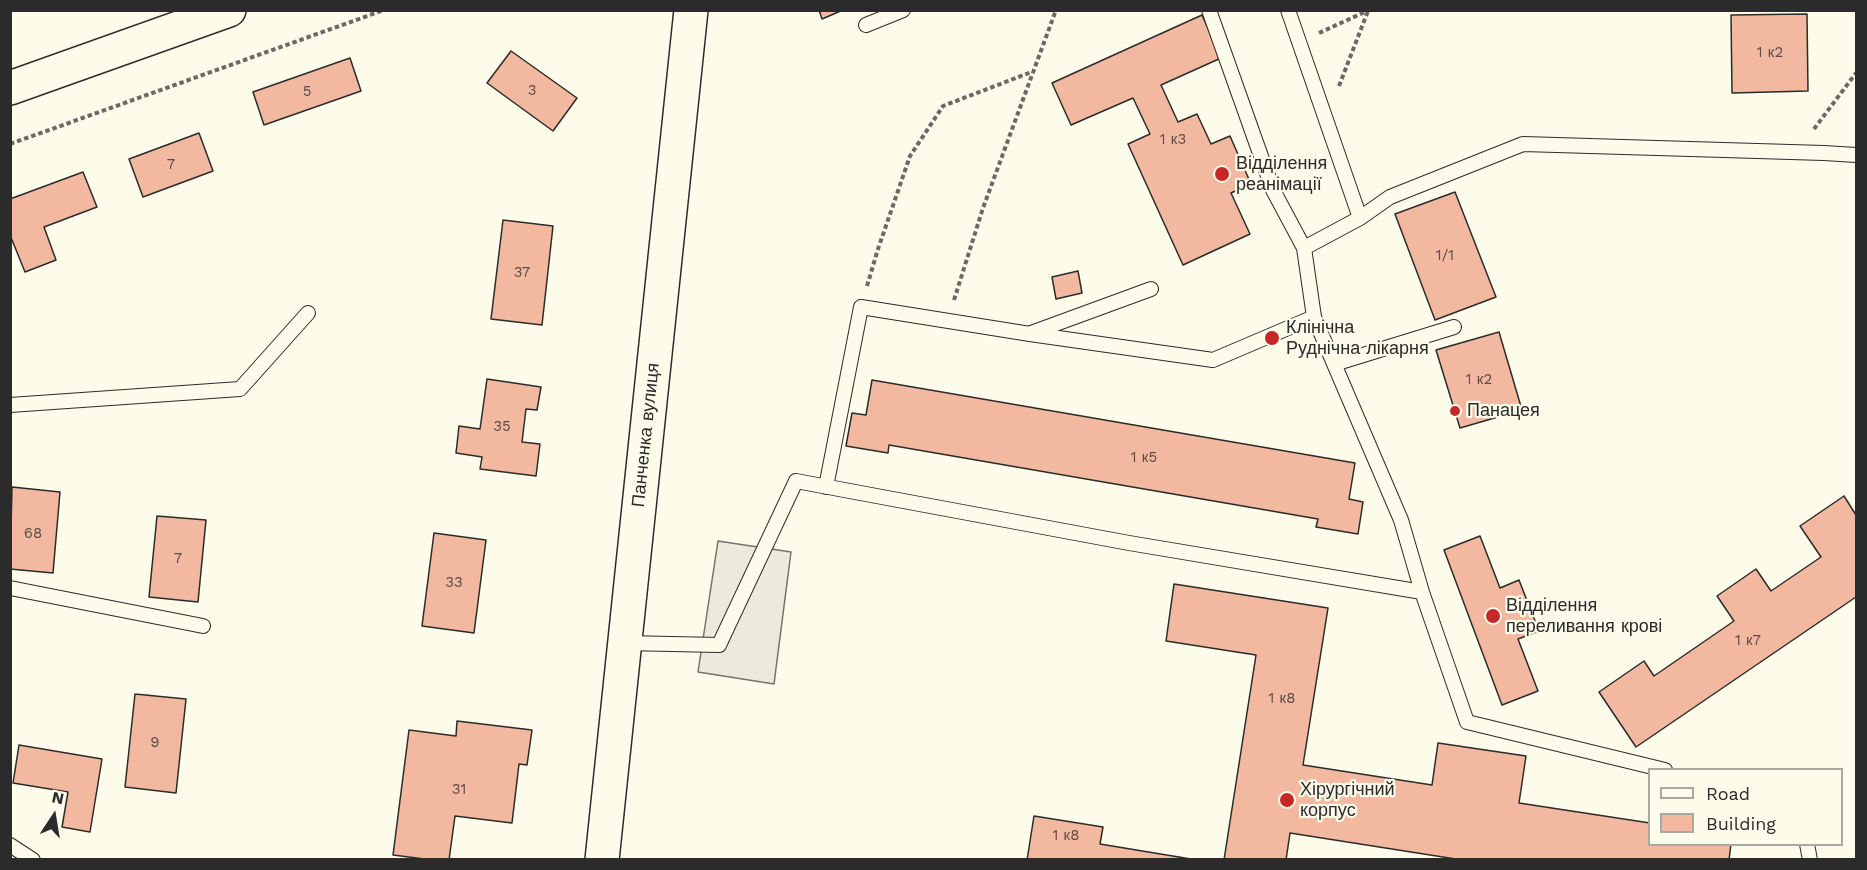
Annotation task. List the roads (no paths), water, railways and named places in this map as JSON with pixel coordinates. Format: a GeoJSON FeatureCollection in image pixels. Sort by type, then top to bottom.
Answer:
{"type":"FeatureCollection","features":[{"type":"Feature","properties":{"kind":"street"},"geometry":{"type":"LineString","coordinates":[[10,88],[230,10]]}},
{"type":"Feature","properties":{"kind":"street","name":"Панченка вулиця"},"geometry":{"type":"LineString","coordinates":[[602,860],[691,10]]}},
{"type":"Feature","properties":{"kind":"lane"},"geometry":{"type":"LineString","coordinates":[[866,25],[903,10]]}},
{"type":"Feature","properties":{"kind":"lane"},"geometry":{"type":"LineString","coordinates":[[1209,10],[1273,190],[1304,248],[1314,317],[1401,520],[1422,592],[1467,722],[1657,768]]}},
{"type":"Feature","properties":{"kind":"lane"},"geometry":{"type":"LineString","coordinates":[[1288,10],[1360,218]]}},
{"type":"Feature","properties":{"kind":"lane"},"geometry":{"type":"LineString","coordinates":[[1304,248],[1360,218],[1390,197],[1523,144],[1857,155]]}},
{"type":"Feature","properties":{"kind":"lane"},"geometry":{"type":"LineString","coordinates":[[1030,333],[1150,290]]}},
{"type":"Feature","properties":{"kind":"lane"},"geometry":{"type":"LineString","coordinates":[[826,487],[861,307],[1213,360],[1314,317]]}},
{"type":"Feature","properties":{"kind":"lane"},"geometry":{"type":"LineString","coordinates":[[10,405],[240,389],[308,313]]}},
{"type":"Feature","properties":{"kind":"lane"},"geometry":{"type":"LineString","coordinates":[[1334,364],[1454,327]]}},
{"type":"Feature","properties":{"kind":"lane"},"geometry":{"type":"LineString","coordinates":[[624,644],[719,645],[796,481],[1129,543],[1422,592]]}},
{"type":"Feature","properties":{"kind":"lane"},"geometry":{"type":"LineString","coordinates":[[10,588],[203,626]]}},
{"type":"Feature","properties":{"kind":"lane"},"geometry":{"type":"LineString","coordinates":[[10,845],[33,860]]}},
{"type":"Feature","properties":{"kind":"place","name":"Відділення реанімації"},"geometry":{"type":"Point","coordinates":[1222,174]}},
{"type":"Feature","properties":{"kind":"place","name":"Клінічна Руднічна лікарня"},"geometry":{"type":"Point","coordinates":[1272,338]}},
{"type":"Feature","properties":{"kind":"place","name":"Панацея"},"geometry":{"type":"Point","coordinates":[1455,411]}},
{"type":"Feature","properties":{"kind":"place","name":"Відділення переливання крові"},"geometry":{"type":"Point","coordinates":[1493,616]}},
{"type":"Feature","properties":{"kind":"place","name":"Хірургічний корпус"},"geometry":{"type":"Point","coordinates":[1287,800]}}]}
